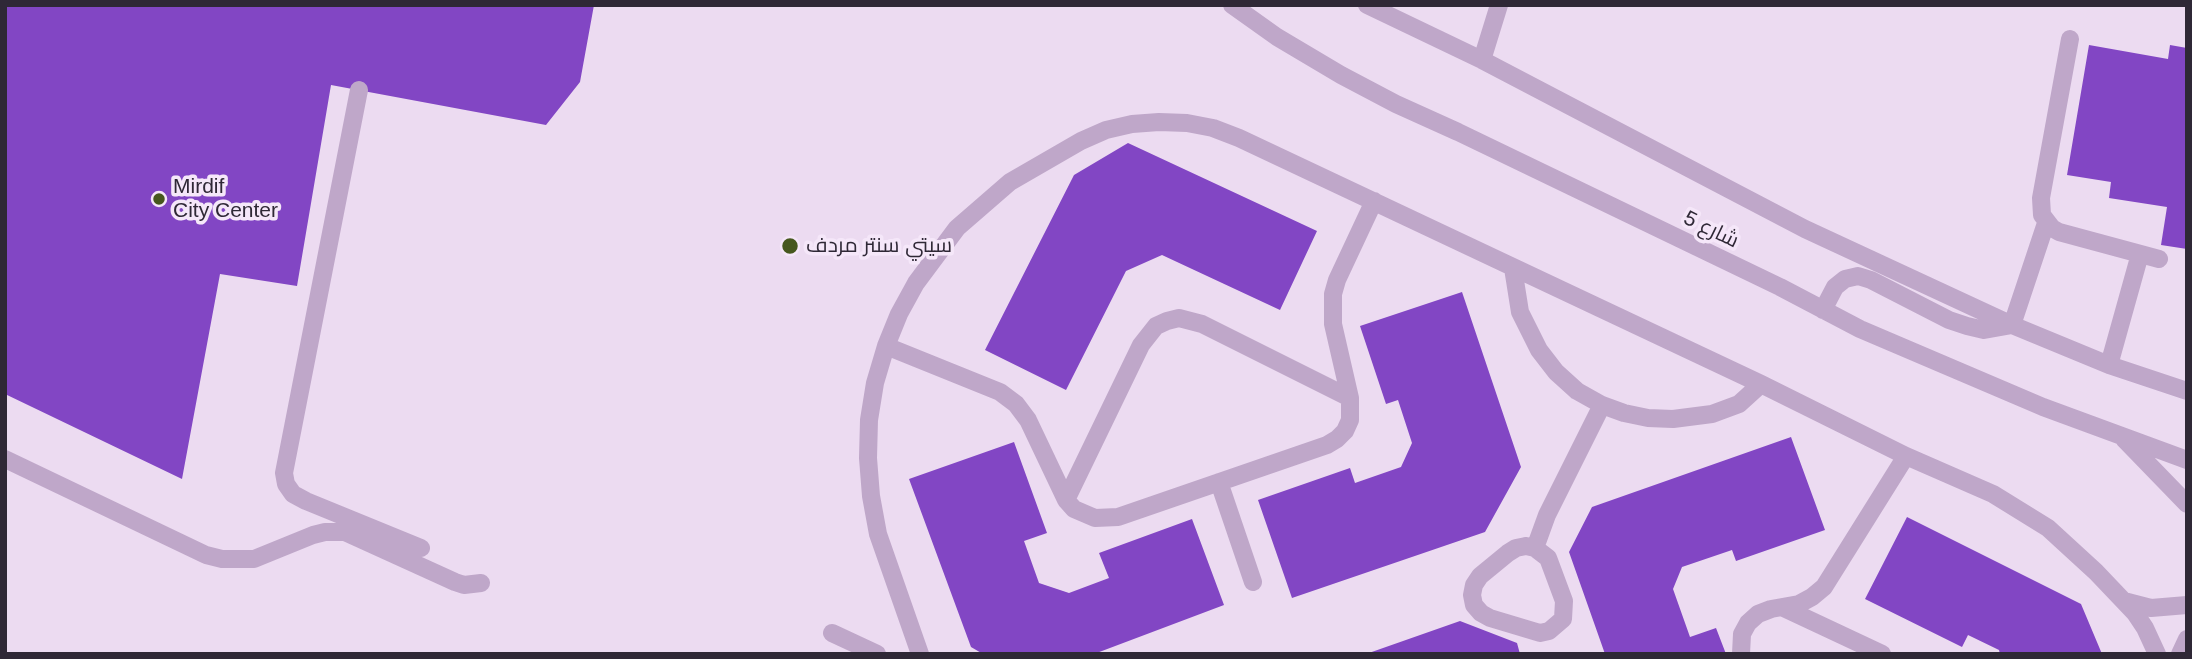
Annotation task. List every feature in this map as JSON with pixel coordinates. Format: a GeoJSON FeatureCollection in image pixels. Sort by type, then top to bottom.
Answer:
{"type":"FeatureCollection","features":[{"type":"Feature","properties":{"kind":"street","name":"شارع 5"},"geometry":{"type":"LineString","coordinates":[[1232,5],[1330,68],[1396,104],[1471,138],[1860,329],[2043,407],[2187,460]]}},
{"type":"Feature","properties":{"kind":"street","name":"شارع 5"},"geometry":{"type":"LineString","coordinates":[[1367,5],[1482,60],[1805,229],[2012,325],[2109,365],[2187,391]]}},
{"type":"Feature","properties":{"kind":"street"},"geometry":{"type":"LineString","coordinates":[[1482,60],[1500,5]]}},
{"type":"Feature","properties":{"kind":"street"},"geometry":{"type":"LineString","coordinates":[[2070,39],[2041,198],[2040,206],[2046,223],[2059,232],[2159,259]]}},
{"type":"Feature","properties":{"kind":"street"},"geometry":{"type":"LineString","coordinates":[[359,90],[284,473],[286,484],[293,494],[421,548]]}},
{"type":"Feature","properties":{"kind":"street"},"geometry":{"type":"LineString","coordinates":[[920,654],[878,534],[870,496],[867,458],[875,383],[899,314],[916,283],[957,228],[1010,182],[1081,141],[1106,130],[1159,121],[1213,128],[1239,138],[1761,384],[1906,456],[1964,480],[2022,510],[2073,549],[2124,601],[2145,628],[2157,654]]}},
{"type":"Feature","properties":{"kind":"street"},"geometry":{"type":"LineString","coordinates":[[886,346],[982,383],[1016,404],[1028,420],[1066,500],[1083,515],[1106,519],[1337,439],[1350,421],[1350,398],[1333,324],[1334,294],[1337,280],[1374,201]]}},
{"type":"Feature","properties":{"kind":"street"},"geometry":{"type":"LineString","coordinates":[[1823,310],[1835,287],[1845,279],[1858,276],[1967,327],[1984,330],[2012,325],[2046,223]]}},
{"type":"Feature","properties":{"kind":"street"},"geometry":{"type":"LineString","coordinates":[[2109,365],[2140,254]]}},
{"type":"Feature","properties":{"kind":"street"},"geometry":{"type":"LineString","coordinates":[[1513,268],[1513,283],[1520,312],[1539,350],[1556,372],[1602,405],[1648,418],[1673,419],[1712,414],[1739,404],[1761,384]]}},
{"type":"Feature","properties":{"kind":"street"},"geometry":{"type":"LineString","coordinates":[[1066,500],[1141,345],[1156,326],[1167,321],[1178,318],[1202,324],[1350,398]]}},
{"type":"Feature","properties":{"kind":"street"},"geometry":{"type":"LineString","coordinates":[[1535,548],[1547,515],[1602,405]]}},
{"type":"Feature","properties":{"kind":"street"},"geometry":{"type":"LineString","coordinates":[[2119,434],[2187,504]]}},
{"type":"Feature","properties":{"kind":"street"},"geometry":{"type":"LineString","coordinates":[[1741,654],[1742,635],[1748,623],[1758,614],[1812,597],[1824,587],[1906,456]]}},
{"type":"Feature","properties":{"kind":"street"},"geometry":{"type":"LineString","coordinates":[[5,459],[205,555],[222,559],[254,559],[313,535],[345,532],[455,582],[464,585],[481,583]]}},
{"type":"Feature","properties":{"kind":"street"},"geometry":{"type":"LineString","coordinates":[[1219,482],[1254,582]]}},
{"type":"Feature","properties":{"kind":"street"},"geometry":{"type":"LineString","coordinates":[[1516,548],[1535,548],[1542,552],[1552,565],[1565,610],[1557,627],[1539,633],[1481,613],[1474,605],[1472,595],[1480,576],[1508,553],[1516,548]]}},
{"type":"Feature","properties":{"kind":"street"},"geometry":{"type":"LineString","coordinates":[[2124,601],[2151,608],[2187,605]]}},
{"type":"Feature","properties":{"kind":"street"},"geometry":{"type":"LineString","coordinates":[[1784,608],[1882,654]]}},
{"type":"Feature","properties":{"kind":"street"},"geometry":{"type":"LineString","coordinates":[[832,633],[877,654]]}},
{"type":"Feature","properties":{"kind":"street"},"geometry":{"type":"LineString","coordinates":[[2180,654],[2187,639]]}},
{"type":"Feature","properties":{"kind":"building","name":"Mirdif City Center"},"geometry":{"type":"Polygon","coordinates":[[[5,5],[594,5],[580,82],[546,125],[331,85],[297,286],[220,274],[182,479],[5,394],[5,5]]]}},
{"type":"Feature","properties":{"kind":"building"},"geometry":{"type":"Polygon","coordinates":[[[2089,45],[2168,59],[2170,45],[2187,48],[2187,249],[2161,245],[2167,207],[2109,198],[2111,182],[2067,175],[2089,45]]]}},
{"type":"Feature","properties":{"kind":"building"},"geometry":{"type":"Polygon","coordinates":[[[1128,143],[1317,231],[1280,310],[1162,255],[1126,271],[1066,390],[985,350],[1074,175],[1128,143]]]}},
{"type":"Feature","properties":{"kind":"building"},"geometry":{"type":"Polygon","coordinates":[[[1462,292],[1521,467],[1485,532],[1292,598],[1258,500],[1350,468],[1355,483],[1401,467],[1412,443],[1398,400],[1386,404],[1360,326],[1462,292]]]}},
{"type":"Feature","properties":{"kind":"building"},"geometry":{"type":"Polygon","coordinates":[[[1791,437],[1825,530],[1736,561],[1732,550],[1682,567],[1673,589],[1690,637],[1716,628],[1726,654],[1605,654],[1569,552],[1592,507],[1791,437]]]}},
{"type":"Feature","properties":{"kind":"building"},"geometry":{"type":"Polygon","coordinates":[[[1014,442],[1047,533],[1024,541],[1039,583],[1069,593],[1109,578],[1099,553],[1192,519],[1224,605],[1094,654],[983,654],[971,647],[909,479],[1014,442]]]}},
{"type":"Feature","properties":{"kind":"building"},"geometry":{"type":"Polygon","coordinates":[[[1907,517],[2081,604],[2102,654],[2000,654],[1999,650],[1968,635],[1962,647],[1865,599],[1907,517]]]}},
{"type":"Feature","properties":{"kind":"building"},"geometry":{"type":"Polygon","coordinates":[[[1460,621],[1517,643],[1520,654],[1366,654],[1460,621]]]}},
{"type":"Feature","properties":{"kind":"place","name":"Mirdif City Center"},"geometry":{"type":"Point","coordinates":[159,199]}},
{"type":"Feature","properties":{"kind":"place","name":"سيتي سنتر مردف"},"geometry":{"type":"Point","coordinates":[790,246]}}]}
